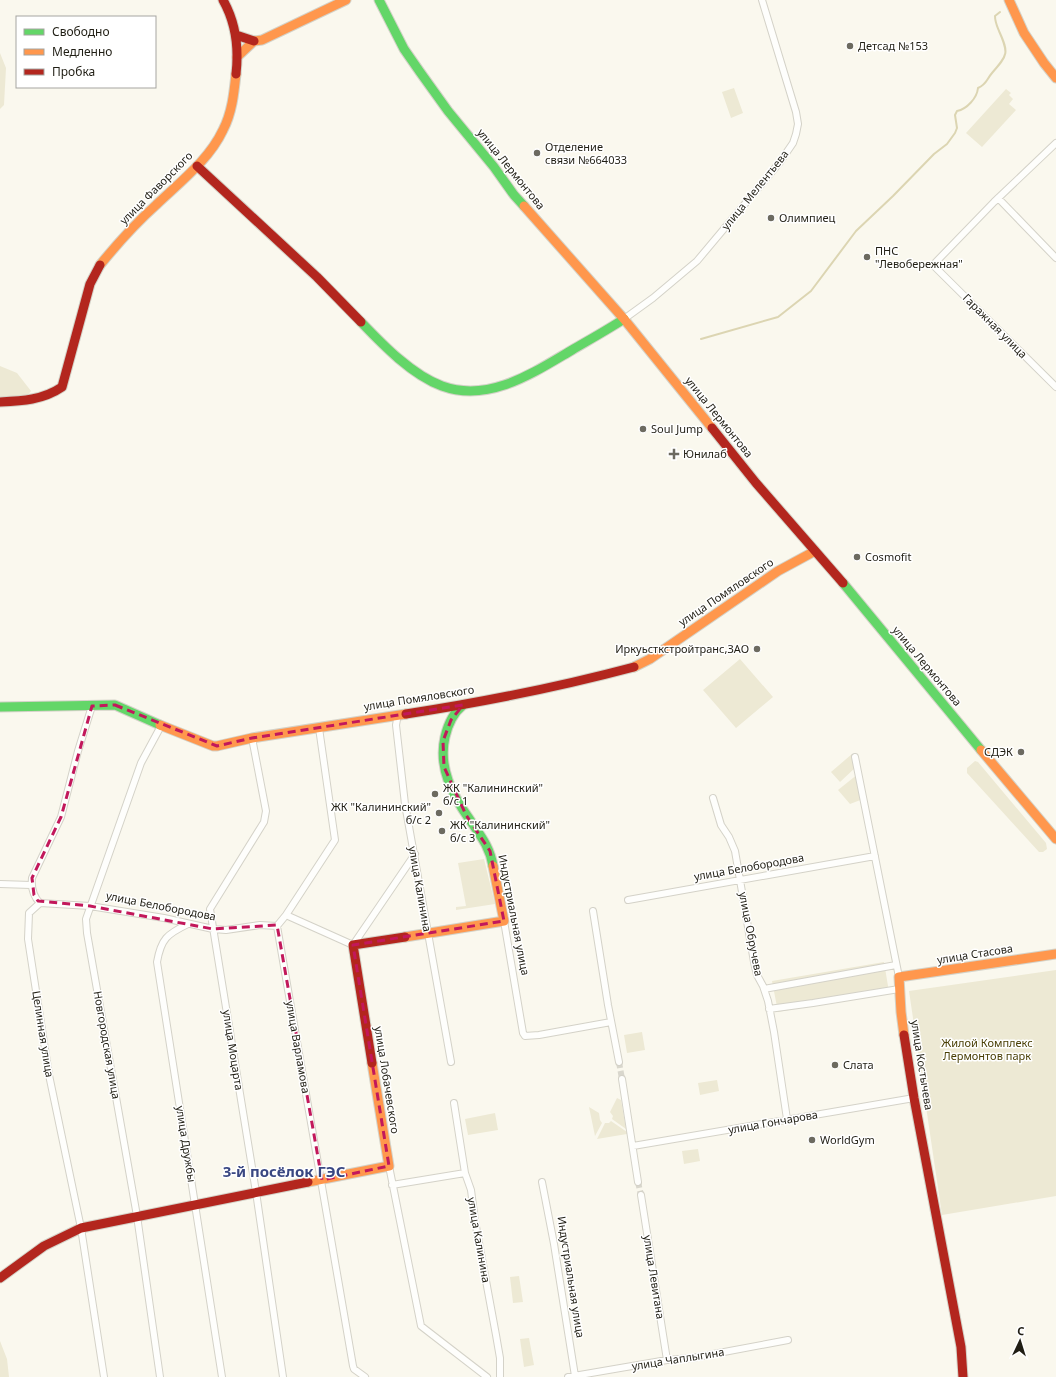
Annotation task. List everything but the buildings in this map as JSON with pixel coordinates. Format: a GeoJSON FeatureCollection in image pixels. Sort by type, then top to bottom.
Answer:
{"type":"FeatureCollection","features":[{"type":"Feature","properties":{"kind":"street","name":"улица Фаворского"},"geometry":{"type":"LineString","coordinates":[[0,402],[31,400],[55,393],[62,387],[90,284],[95,271],[126,234],[197,166],[221,135],[227,121],[232,100],[237,57],[236,35],[228,7],[223,0]]}},
{"type":"Feature","properties":{"kind":"street"},"geometry":{"type":"LineString","coordinates":[[237,57],[254,42],[276,34],[346,0]]}},
{"type":"Feature","properties":{"kind":"street","name":"улица Лермонтова"},"geometry":{"type":"LineString","coordinates":[[379,0],[404,49],[448,111],[494,167],[514,195],[624,319],[756,483],[1056,838]]}},
{"type":"Feature","properties":{"kind":"street","name":"улица Мелентьева"},"geometry":{"type":"LineString","coordinates":[[624,319],[653,298],[697,261],[780,162],[793,143],[797,130],[796,112],[762,0]]}},
{"type":"Feature","properties":{"kind":"street"},"geometry":{"type":"LineString","coordinates":[[1009,0],[1024,33],[1056,78]]}},
{"type":"Feature","properties":{"kind":"street"},"geometry":{"type":"LineString","coordinates":[[236,35],[254,42]]}},
{"type":"Feature","properties":{"kind":"street"},"geometry":{"type":"LineString","coordinates":[[1056,143],[998,198],[1056,258]]}},
{"type":"Feature","properties":{"kind":"street"},"geometry":{"type":"LineString","coordinates":[[197,166],[321,281],[398,358],[424,376],[442,386],[459,390],[475,391],[506,385],[537,370],[624,319]]}},
{"type":"Feature","properties":{"kind":"street","name":"Гаражная улица"},"geometry":{"type":"LineString","coordinates":[[998,198],[933,265],[1056,386]]}},
{"type":"Feature","properties":{"kind":"street","name":"улица Помяловского"},"geometry":{"type":"LineString","coordinates":[[0,708],[115,705],[161,726],[213,746],[217,746],[252,738],[463,705],[586,680],[636,667],[650,659],[778,571],[815,551]]}},
{"type":"Feature","properties":{"kind":"street","name":"Индустриальная улица"},"geometry":{"type":"LineString","coordinates":[[463,705],[456,711],[443,741],[442,753],[444,767],[450,785],[466,815],[481,835],[490,851],[504,921],[523,1033],[525,1036],[538,1035],[611,1022]]}},
{"type":"Feature","properties":{"kind":"street"},"geometry":{"type":"LineString","coordinates":[[40,904],[34,895],[31,885],[32,878],[61,817],[78,751],[92,706]]}},
{"type":"Feature","properties":{"kind":"street","name":"улица Калинина"},"geometry":{"type":"LineString","coordinates":[[398,714],[396,725],[405,804],[451,1062]]}},
{"type":"Feature","properties":{"kind":"street","name":"Новгородская улица"},"geometry":{"type":"LineString","coordinates":[[160,1377],[137,1216],[87,933],[86,919],[141,763],[161,726]]}},
{"type":"Feature","properties":{"kind":"street"},"geometry":{"type":"LineString","coordinates":[[277,926],[336,840],[319,728]]}},
{"type":"Feature","properties":{"kind":"street","name":"улица Моцарта"},"geometry":{"type":"LineString","coordinates":[[252,738],[266,812],[264,822],[210,909],[256,1192],[283,1377]]}},
{"type":"Feature","properties":{"kind":"street","name":"улица Костычева"},"geometry":{"type":"LineString","coordinates":[[855,757],[896,965],[901,1012],[914,1098],[961,1347],[963,1377]]}},
{"type":"Feature","properties":{"kind":"street","name":"улица Обручева"},"geometry":{"type":"LineString","coordinates":[[713,798],[721,825],[729,837],[735,851],[757,975],[764,989],[774,1032],[788,1119]]}},
{"type":"Feature","properties":{"kind":"street"},"geometry":{"type":"LineString","coordinates":[[353,945],[414,854]]}},
{"type":"Feature","properties":{"kind":"street","name":"улица Белобородова"},"geometry":{"type":"LineString","coordinates":[[628,900],[875,856]]}},
{"type":"Feature","properties":{"kind":"street"},"geometry":{"type":"LineString","coordinates":[[0,884],[31,885]]}},
{"type":"Feature","properties":{"kind":"street","name":"улица Белобородова"},"geometry":{"type":"LineString","coordinates":[[40,904],[90,906],[164,918],[213,929],[226,930],[260,925],[277,926]]}},
{"type":"Feature","properties":{"kind":"street","name":"Целинная улица"},"geometry":{"type":"LineString","coordinates":[[40,904],[30,913],[28,939],[49,1076],[81,1228],[104,1377]]}},
{"type":"Feature","properties":{"kind":"street"},"geometry":{"type":"LineString","coordinates":[[593,911],[619,1062]]}},
{"type":"Feature","properties":{"kind":"street"},"geometry":{"type":"LineString","coordinates":[[286,915],[353,945],[504,921]]}},
{"type":"Feature","properties":{"kind":"street","name":"улица Дружбы"},"geometry":{"type":"LineString","coordinates":[[188,924],[168,935],[160,948],[158,962],[222,1377]]}},
{"type":"Feature","properties":{"kind":"street","name":"улица Варламова"},"geometry":{"type":"LineString","coordinates":[[277,926],[353,1366],[354,1369],[365,1377]]}},
{"type":"Feature","properties":{"kind":"street","name":"улица Лобачевского"},"geometry":{"type":"LineString","coordinates":[[353,945],[392,1185],[421,1326],[487,1377]]}},
{"type":"Feature","properties":{"kind":"street","name":"улица Стасова"},"geometry":{"type":"LineString","coordinates":[[898,978],[1054,954]]}},
{"type":"Feature","properties":{"kind":"street"},"geometry":{"type":"LineString","coordinates":[[764,989],[896,965]]}},
{"type":"Feature","properties":{"kind":"street"},"geometry":{"type":"LineString","coordinates":[[769,1009],[899,989]]}},
{"type":"Feature","properties":{"kind":"street"},"geometry":{"type":"LineString","coordinates":[[622,1080],[638,1182]]}},
{"type":"Feature","properties":{"kind":"street","name":"улица Гончарова"},"geometry":{"type":"LineString","coordinates":[[633,1146],[914,1098]]}},
{"type":"Feature","properties":{"kind":"street","name":"улица Калинина"},"geometry":{"type":"LineString","coordinates":[[454,1104],[465,1173],[470,1190],[500,1358],[500,1377]]}},
{"type":"Feature","properties":{"kind":"street"},"geometry":{"type":"LineString","coordinates":[[0,1278],[44,1246],[81,1228],[389,1166]]}},
{"type":"Feature","properties":{"kind":"street"},"geometry":{"type":"LineString","coordinates":[[392,1185],[465,1173]]}},
{"type":"Feature","properties":{"kind":"street","name":"Индустриальная улица"},"geometry":{"type":"LineString","coordinates":[[542,1182],[554,1244],[575,1376]]}},
{"type":"Feature","properties":{"kind":"street","name":"улица Левитана"},"geometry":{"type":"LineString","coordinates":[[641,1195],[666,1360]]}},
{"type":"Feature","properties":{"kind":"street","name":"улица Чаплыгина"},"geometry":{"type":"LineString","coordinates":[[568,1377],[666,1360],[692,1358],[788,1340]]}},
{"type":"Feature","properties":{"kind":"highlighted area"},"geometry":{"type":"Polygon","coordinates":[[[115,705],[217,746],[252,738],[463,705],[451,720],[443,741],[444,767],[466,815],[490,851],[504,921],[353,945],[389,1166],[322,1180],[277,925],[213,929],[90,906],[38,901],[34,895],[32,878],[61,817],[92,706],[115,705]]]}},
{"type":"Feature","properties":{"kind":"green space"},"geometry":{"type":"Polygon","coordinates":[[[0,53],[6,68],[4,105],[0,109],[0,53]]]}},
{"type":"Feature","properties":{"kind":"green space"},"geometry":{"type":"Polygon","coordinates":[[[734,88],[743,113],[731,118],[722,92],[734,88]]]}},
{"type":"Feature","properties":{"kind":"green space"},"geometry":{"type":"Polygon","coordinates":[[[1006,89],[1011,93],[1009,95],[1013,99],[1009,104],[1016,110],[982,147],[966,133],[1006,89]]]}},
{"type":"Feature","properties":{"kind":"green space"},"geometry":{"type":"Polygon","coordinates":[[[0,366],[17,373],[31,391],[23,401],[0,401],[0,366]]]}},
{"type":"Feature","properties":{"kind":"green space"},"geometry":{"type":"Polygon","coordinates":[[[740,659],[773,697],[736,728],[703,690],[740,659]]]}},
{"type":"Feature","properties":{"kind":"green space"},"geometry":{"type":"Polygon","coordinates":[[[852,754],[856,767],[840,782],[831,772],[852,754]]]}},
{"type":"Feature","properties":{"kind":"green space"},"geometry":{"type":"Polygon","coordinates":[[[975,761],[978,762],[1046,843],[1047,849],[1043,852],[1039,852],[967,773],[967,768],[975,761]]]}},
{"type":"Feature","properties":{"kind":"green space"},"geometry":{"type":"Polygon","coordinates":[[[858,774],[863,799],[850,804],[838,790],[858,774]]]}},
{"type":"Feature","properties":{"kind":"green space"},"geometry":{"type":"Polygon","coordinates":[[[484,859],[495,904],[456,910],[456,907],[466,906],[458,863],[484,859]]]}},
{"type":"Feature","properties":{"kind":"green space"},"geometry":{"type":"Polygon","coordinates":[[[884,962],[889,992],[778,1012],[772,981],[884,962]]]}},
{"type":"Feature","properties":{"kind":"green space","name":"Жилой Комплекс Лермонтов парк"},"geometry":{"type":"Polygon","coordinates":[[[1056,970],[1056,1196],[942,1215],[909,991],[1056,970]]]}},
{"type":"Feature","properties":{"kind":"green space"},"geometry":{"type":"Polygon","coordinates":[[[642,1032],[645,1050],[627,1053],[624,1035],[642,1032]]]}},
{"type":"Feature","properties":{"kind":"green space"},"geometry":{"type":"Polygon","coordinates":[[[717,1080],[719,1091],[700,1095],[698,1083],[717,1080]]]}},
{"type":"Feature","properties":{"kind":"green space"},"geometry":{"type":"Polygon","coordinates":[[[617,1098],[621,1100],[626,1129],[612,1119],[613,1116],[610,1112],[617,1098]]]}},
{"type":"Feature","properties":{"kind":"green space"},"geometry":{"type":"Polygon","coordinates":[[[589,1107],[599,1113],[602,1123],[595,1136],[589,1107]]]}},
{"type":"Feature","properties":{"kind":"green space"},"geometry":{"type":"Polygon","coordinates":[[[495,1113],[498,1130],[468,1135],[465,1119],[495,1113]]]}},
{"type":"Feature","properties":{"kind":"green space"},"geometry":{"type":"Polygon","coordinates":[[[611,1121],[627,1132],[627,1134],[597,1139],[605,1123],[609,1123],[611,1121]]]}},
{"type":"Feature","properties":{"kind":"green space"},"geometry":{"type":"Polygon","coordinates":[[[698,1149],[700,1161],[684,1164],[682,1151],[698,1149]]]}},
{"type":"Feature","properties":{"kind":"green space"},"geometry":{"type":"Polygon","coordinates":[[[519,1276],[523,1302],[513,1303],[510,1277],[519,1276]]]}},
{"type":"Feature","properties":{"kind":"green space"},"geometry":{"type":"Polygon","coordinates":[[[529,1338],[534,1365],[524,1367],[520,1339],[529,1338]]]}},
{"type":"Feature","properties":{"kind":"green space"},"geometry":{"type":"Polygon","coordinates":[[[0,1341],[7,1359],[9,1377],[0,1377],[0,1341]]]}},
{"type":"Feature","properties":{"kind":"waterway"},"geometry":{"type":"LineString","coordinates":[[701,339],[778,317],[811,291],[856,231],[934,154],[947,144],[957,128],[955,115],[957,111],[961,110],[971,102],[976,96],[978,88],[985,83],[1004,58],[1004,44],[995,18],[995,16],[1000,12]]}},
{"type":"Feature","properties":{"kind":"tunnel"},"geometry":{"type":"LineString","coordinates":[[619,1062],[622,1079]]}},
{"type":"Feature","properties":{"kind":"tunnel"},"geometry":{"type":"LineString","coordinates":[[638,1182],[641,1195]]}},
{"type":"Feature","properties":{"kind":"traffic: fast"},"geometry":{"type":"LineString","coordinates":[[379,0],[404,49],[420,72],[448,111],[524,206]]}},
{"type":"Feature","properties":{"kind":"traffic: fast"},"geometry":{"type":"LineString","coordinates":[[361,322],[398,358],[420,375],[442,386],[459,390],[477,391],[494,388],[526,376],[624,319]]}},
{"type":"Feature","properties":{"kind":"traffic: fast"},"geometry":{"type":"LineString","coordinates":[[843,583],[981,750]]}},
{"type":"Feature","properties":{"kind":"traffic: fast"},"geometry":{"type":"LineString","coordinates":[[0,707],[115,705],[160,725]]}},
{"type":"Feature","properties":{"kind":"traffic: fast"},"geometry":{"type":"LineString","coordinates":[[463,705],[454,715],[446,732],[443,748],[445,770],[452,791],[481,836],[490,853],[493,866]]}},
{"type":"Feature","properties":{"kind":"traffic: slow"},"geometry":{"type":"LineString","coordinates":[[237,57],[254,41],[262,40],[346,0]]}},
{"type":"Feature","properties":{"kind":"traffic: slow"},"geometry":{"type":"LineString","coordinates":[[1009,0],[1024,33],[1056,78]]}},
{"type":"Feature","properties":{"kind":"traffic: slow"},"geometry":{"type":"LineString","coordinates":[[100,265],[134,226],[193,170],[210,151],[217,141],[229,117],[236,74]]}},
{"type":"Feature","properties":{"kind":"traffic: slow"},"geometry":{"type":"LineString","coordinates":[[524,206],[624,319],[712,428]]}},
{"type":"Feature","properties":{"kind":"traffic: slow"},"geometry":{"type":"LineString","coordinates":[[634,667],[650,659],[778,571],[815,551]]}},
{"type":"Feature","properties":{"kind":"traffic: slow"},"geometry":{"type":"LineString","coordinates":[[160,725],[213,746],[217,746],[252,738],[406,714]]}},
{"type":"Feature","properties":{"kind":"traffic: slow"},"geometry":{"type":"LineString","coordinates":[[981,750],[1056,839]]}},
{"type":"Feature","properties":{"kind":"traffic: slow"},"geometry":{"type":"LineString","coordinates":[[405,937],[504,921],[493,866]]}},
{"type":"Feature","properties":{"kind":"traffic: slow"},"geometry":{"type":"LineString","coordinates":[[904,1035],[899,977],[1056,954]]}},
{"type":"Feature","properties":{"kind":"traffic: slow"},"geometry":{"type":"LineString","coordinates":[[308,1182],[389,1166],[372,1063]]}},
{"type":"Feature","properties":{"kind":"traffic: jam"},"geometry":{"type":"LineString","coordinates":[[223,0],[231,18],[236,36],[236,74]]}},
{"type":"Feature","properties":{"kind":"traffic: jam"},"geometry":{"type":"LineString","coordinates":[[236,35],[254,41]]}},
{"type":"Feature","properties":{"kind":"traffic: jam"},"geometry":{"type":"LineString","coordinates":[[197,166],[317,277],[361,322]]}},
{"type":"Feature","properties":{"kind":"traffic: jam"},"geometry":{"type":"LineString","coordinates":[[0,402],[40,397],[62,387],[90,284],[100,265]]}},
{"type":"Feature","properties":{"kind":"traffic: jam"},"geometry":{"type":"LineString","coordinates":[[712,428],[756,483],[843,583]]}},
{"type":"Feature","properties":{"kind":"traffic: jam"},"geometry":{"type":"LineString","coordinates":[[406,714],[521,694],[634,667]]}},
{"type":"Feature","properties":{"kind":"traffic: jam"},"geometry":{"type":"LineString","coordinates":[[372,1063],[353,945],[405,937]]}},
{"type":"Feature","properties":{"kind":"traffic: jam"},"geometry":{"type":"LineString","coordinates":[[904,1035],[914,1098],[961,1347],[963,1377]]}},
{"type":"Feature","properties":{"kind":"traffic: jam"},"geometry":{"type":"LineString","coordinates":[[0,1278],[44,1246],[81,1228],[308,1182]]}},
{"type":"Feature","properties":{"kind":"place","name":"Детсад №153"},"geometry":{"type":"Point","coordinates":[850,46]}},
{"type":"Feature","properties":{"kind":"place","name":"Отделение связи №664033"},"geometry":{"type":"Point","coordinates":[537,153]}},
{"type":"Feature","properties":{"kind":"place","name":"Олимпиец"},"geometry":{"type":"Point","coordinates":[771,218]}},
{"type":"Feature","properties":{"kind":"place","name":"ПНС \"Левобережная\""},"geometry":{"type":"Point","coordinates":[867,257]}},
{"type":"Feature","properties":{"kind":"place","name":"Soul Jump"},"geometry":{"type":"Point","coordinates":[643,429]}},
{"type":"Feature","properties":{"kind":"place","name":"Юнилаб"},"geometry":{"type":"Point","coordinates":[674,454]}},
{"type":"Feature","properties":{"kind":"place","name":"Cosmofit"},"geometry":{"type":"Point","coordinates":[857,557]}},
{"type":"Feature","properties":{"kind":"place","name":"Иркуьсткстройтранс,ЗАО"},"geometry":{"type":"Point","coordinates":[757,649]}},
{"type":"Feature","properties":{"kind":"place","name":"СДЭК"},"geometry":{"type":"Point","coordinates":[1021,752]}},
{"type":"Feature","properties":{"kind":"place","name":"ЖК \"Калининский\" б/с 1"},"geometry":{"type":"Point","coordinates":[435,794]}},
{"type":"Feature","properties":{"kind":"place","name":"ЖК \"Калининский\" б/с 2"},"geometry":{"type":"Point","coordinates":[439,813]}},
{"type":"Feature","properties":{"kind":"place","name":"ЖК \"Калининский\" б/с 3"},"geometry":{"type":"Point","coordinates":[442,831]}},
{"type":"Feature","properties":{"kind":"place","name":"Слата"},"geometry":{"type":"Point","coordinates":[835,1065]}},
{"type":"Feature","properties":{"kind":"place","name":"WorldGym"},"geometry":{"type":"Point","coordinates":[812,1140]}},
{"type":"Feature","properties":{"kind":"district","name":"3-й посёлок ГЭС"},"geometry":{"type":"Point","coordinates":[284,1172]}}]}
